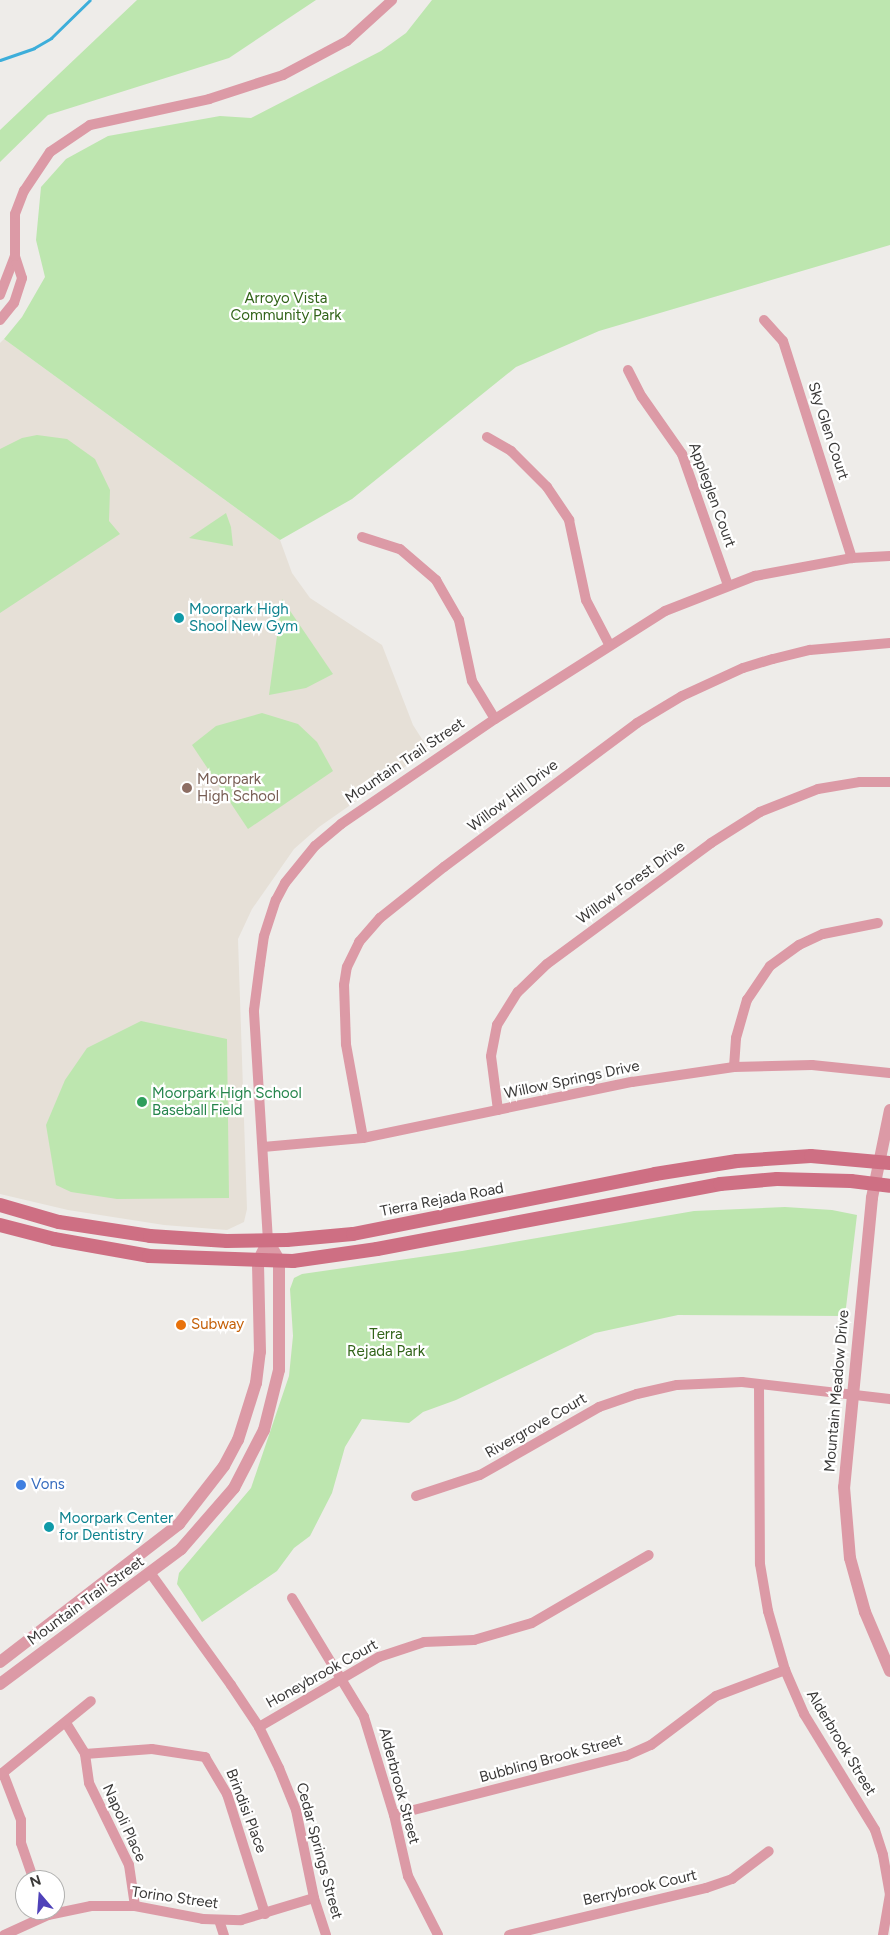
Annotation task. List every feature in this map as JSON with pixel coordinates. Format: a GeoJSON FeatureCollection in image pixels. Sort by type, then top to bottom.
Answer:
{"type":"FeatureCollection","features":[{"type":"Feature","properties":{"kind":"main road","name":"Tierra Rejada Road"},"geometry":{"type":"LineString","coordinates":[[0,1205],[59,1222],[150,1236],[268,1240],[353,1234],[655,1174],[736,1161],[811,1156],[885,1162]]}},
{"type":"Feature","properties":{"kind":"main road"},"geometry":{"type":"LineString","coordinates":[[0,1225],[112,1251],[149,1256],[258,1261],[305,1260],[377,1249],[720,1184],[777,1178],[890,1186]]}},
{"type":"Feature","properties":{"kind":"street"},"geometry":{"type":"LineString","coordinates":[[0,320],[14,303],[22,278],[15,256],[15,214],[24,191],[50,152],[71,136],[113,118],[200,102],[282,75],[347,41],[392,0]]}},
{"type":"Feature","properties":{"kind":"street"},"geometry":{"type":"LineString","coordinates":[[0,295],[15,256]]}},
{"type":"Feature","properties":{"kind":"street","name":"Sky Glen Court"},"geometry":{"type":"LineString","coordinates":[[764,320],[783,341],[852,558]]}},
{"type":"Feature","properties":{"kind":"street","name":"Appleglen Court"},"geometry":{"type":"LineString","coordinates":[[628,370],[642,397],[682,454],[728,585]]}},
{"type":"Feature","properties":{"kind":"street"},"geometry":{"type":"LineString","coordinates":[[487,437],[511,451],[547,487],[569,520],[586,600],[609,644]]}},
{"type":"Feature","properties":{"kind":"street"},"geometry":{"type":"LineString","coordinates":[[362,536],[400,549],[436,580],[459,620],[472,681],[495,719]]}},
{"type":"Feature","properties":{"kind":"street","name":"Mountain Trail Street"},"geometry":{"type":"LineString","coordinates":[[0,1684],[151,1574],[181,1549],[224,1502],[264,1430],[279,1370],[279,1260],[268,1240],[254,1010],[264,936],[282,888],[298,866],[331,831],[495,719],[609,644],[665,611],[728,585],[789,568],[852,558],[890,556]]}},
{"type":"Feature","properties":{"kind":"street","name":"Willow Hill Drive"},"geometry":{"type":"LineString","coordinates":[[362,1138],[343,1019],[344,985],[347,967],[359,942],[380,918],[444,867],[637,724],[682,696],[735,671],[773,659],[810,650],[890,642]]}},
{"type":"Feature","properties":{"kind":"street","name":"Willow Forest Drive"},"geometry":{"type":"LineString","coordinates":[[498,1110],[491,1056],[497,1025],[518,992],[547,964],[711,843],[760,812],[818,789],[860,782],[890,782]]}},
{"type":"Feature","properties":{"kind":"street"},"geometry":{"type":"LineString","coordinates":[[734,1067],[736,1038],[747,1000],[770,966],[799,945],[823,934],[878,924]]}},
{"type":"Feature","properties":{"kind":"street","name":"Willow Springs Drive"},"geometry":{"type":"LineString","coordinates":[[263,1147],[362,1138],[632,1082],[734,1067],[812,1065],[890,1073]]}},
{"type":"Feature","properties":{"kind":"street","name":"Mountain Meadow Drive"},"geometry":{"type":"LineString","coordinates":[[890,1110],[885,1162],[875,1184],[851,1396],[844,1487],[850,1558],[865,1612],[890,1670]]}},
{"type":"Feature","properties":{"kind":"street","name":"Mountain Trail Street"},"geometry":{"type":"LineString","coordinates":[[0,1662],[180,1524],[224,1466],[247,1416],[257,1374],[258,1261],[268,1240]]}},
{"type":"Feature","properties":{"kind":"street","name":"Rivergrove Court"},"geometry":{"type":"LineString","coordinates":[[416,1496],[480,1475],[576,1417],[636,1394],[688,1384],[759,1385],[890,1399]]}},
{"type":"Feature","properties":{"kind":"street","name":"Alderbrook Street"},"geometry":{"type":"LineString","coordinates":[[759,1385],[760,1564],[768,1611],[785,1670],[804,1714],[875,1830],[883,1855],[890,1894],[883,1935]]}},
{"type":"Feature","properties":{"kind":"street","name":"Honeybrook Court"},"geometry":{"type":"LineString","coordinates":[[259,1727],[341,1679],[400,1648],[424,1642],[488,1637],[540,1620],[649,1555]]}},
{"type":"Feature","properties":{"kind":"street","name":"Cedar Springs Street"},"geometry":{"type":"LineString","coordinates":[[151,1574],[259,1727],[288,1787],[314,1898],[326,1935]]}},
{"type":"Feature","properties":{"kind":"street","name":"Alderbrook Street"},"geometry":{"type":"LineString","coordinates":[[292,1598],[354,1699],[373,1739],[408,1876],[438,1935]]}},
{"type":"Feature","properties":{"kind":"street","name":"Bubbling Brook Street"},"geometry":{"type":"LineString","coordinates":[[394,1816],[626,1756],[651,1745],[716,1696],[785,1670]]}},
{"type":"Feature","properties":{"kind":"street"},"geometry":{"type":"LineString","coordinates":[[30,1870],[21,1843],[21,1820],[1,1774],[92,1701]]}},
{"type":"Feature","properties":{"kind":"street"},"geometry":{"type":"LineString","coordinates":[[66,1723],[85,1754]]}},
{"type":"Feature","properties":{"kind":"street","name":"Brindisi Place"},"geometry":{"type":"LineString","coordinates":[[85,1754],[152,1749],[206,1757],[227,1794],[265,1914]]}},
{"type":"Feature","properties":{"kind":"street","name":"Napoli Place"},"geometry":{"type":"LineString","coordinates":[[85,1754],[89,1783],[129,1865],[135,1906]]}},
{"type":"Feature","properties":{"kind":"street","name":"Berrybrook Court"},"geometry":{"type":"LineString","coordinates":[[508,1935],[706,1888],[732,1879],[769,1850]]}},
{"type":"Feature","properties":{"kind":"street","name":"Torino Street"},"geometry":{"type":"LineString","coordinates":[[65,1910],[91,1906],[135,1906],[219,1920],[241,1920],[314,1898]]}},
{"type":"Feature","properties":{"kind":"street","name":"Torino Street"},"geometry":{"type":"LineString","coordinates":[[4,1935],[33,1920]]}},
{"type":"Feature","properties":{"kind":"street"},"geometry":{"type":"LineString","coordinates":[[219,1920],[224,1935]]}},
{"type":"Feature","properties":{"kind":"shaded area","name":"Moorpark High School"},"geometry":{"type":"Polygon","coordinates":[[[4,339],[280,540],[292,573],[310,598],[382,645],[413,725],[429,750],[319,827],[294,849],[252,909],[238,939],[247,1209],[244,1222],[227,1230],[164,1225],[68,1210],[0,1194],[0,343],[4,339]]]}},
{"type":"Feature","properties":{"kind":"green space"},"geometry":{"type":"Polygon","coordinates":[[[137,0],[316,0],[229,58],[48,115],[0,162],[0,130],[137,0]]]}},
{"type":"Feature","properties":{"kind":"green space","name":"Arroyo Vista Community Park"},"geometry":{"type":"Polygon","coordinates":[[[432,0],[890,0],[890,245],[599,331],[516,367],[352,499],[280,540],[4,339],[22,317],[45,277],[36,240],[41,187],[66,159],[108,136],[220,116],[251,118],[381,51],[406,33],[432,0]]]}},
{"type":"Feature","properties":{"kind":"green space"},"geometry":{"type":"Polygon","coordinates":[[[37,435],[67,439],[95,459],[110,490],[109,521],[120,534],[0,613],[0,449],[22,438],[37,435]]]}},
{"type":"Feature","properties":{"kind":"green space"},"geometry":{"type":"Polygon","coordinates":[[[226,513],[231,527],[233,546],[189,538],[226,513]]]}},
{"type":"Feature","properties":{"kind":"green space"},"geometry":{"type":"Polygon","coordinates":[[[282,599],[333,674],[306,688],[269,695],[282,599]]]}},
{"type":"Feature","properties":{"kind":"green space"},"geometry":{"type":"Polygon","coordinates":[[[262,713],[298,724],[317,742],[333,771],[248,829],[192,745],[216,726],[262,713]]]}},
{"type":"Feature","properties":{"kind":"green space","name":"Moorpark High School Baseball Field"},"geometry":{"type":"Polygon","coordinates":[[[141,1021],[227,1039],[229,1198],[117,1199],[71,1192],[56,1185],[46,1125],[65,1080],[87,1048],[141,1021]]]}},
{"type":"Feature","properties":{"kind":"green space","name":"Terra Rejada Park"},"geometry":{"type":"Polygon","coordinates":[[[785,1207],[832,1210],[857,1215],[845,1316],[678,1315],[595,1333],[456,1400],[423,1412],[409,1423],[362,1419],[345,1447],[332,1493],[310,1536],[294,1548],[277,1571],[202,1622],[177,1584],[179,1573],[251,1488],[289,1376],[293,1336],[290,1289],[294,1278],[302,1274],[462,1251],[694,1211],[785,1207]]]}},
{"type":"Feature","properties":{"kind":"waterway"},"geometry":{"type":"LineString","coordinates":[[0,60],[34,48],[51,38],[90,0]]}},
{"type":"Feature","properties":{"kind":"place","name":"Moorpark High Shool New Gym"},"geometry":{"type":"Point","coordinates":[179,618]}},
{"type":"Feature","properties":{"kind":"place","name":"Moorpark High School"},"geometry":{"type":"Point","coordinates":[187,788]}},
{"type":"Feature","properties":{"kind":"place","name":"Moorpark High School Baseball Field"},"geometry":{"type":"Point","coordinates":[142,1102]}},
{"type":"Feature","properties":{"kind":"place","name":"Subway"},"geometry":{"type":"Point","coordinates":[181,1325]}},
{"type":"Feature","properties":{"kind":"place","name":"Vons"},"geometry":{"type":"Point","coordinates":[21,1485]}},
{"type":"Feature","properties":{"kind":"place","name":"Moorpark Center for Dentistry"},"geometry":{"type":"Point","coordinates":[49,1527]}}]}
